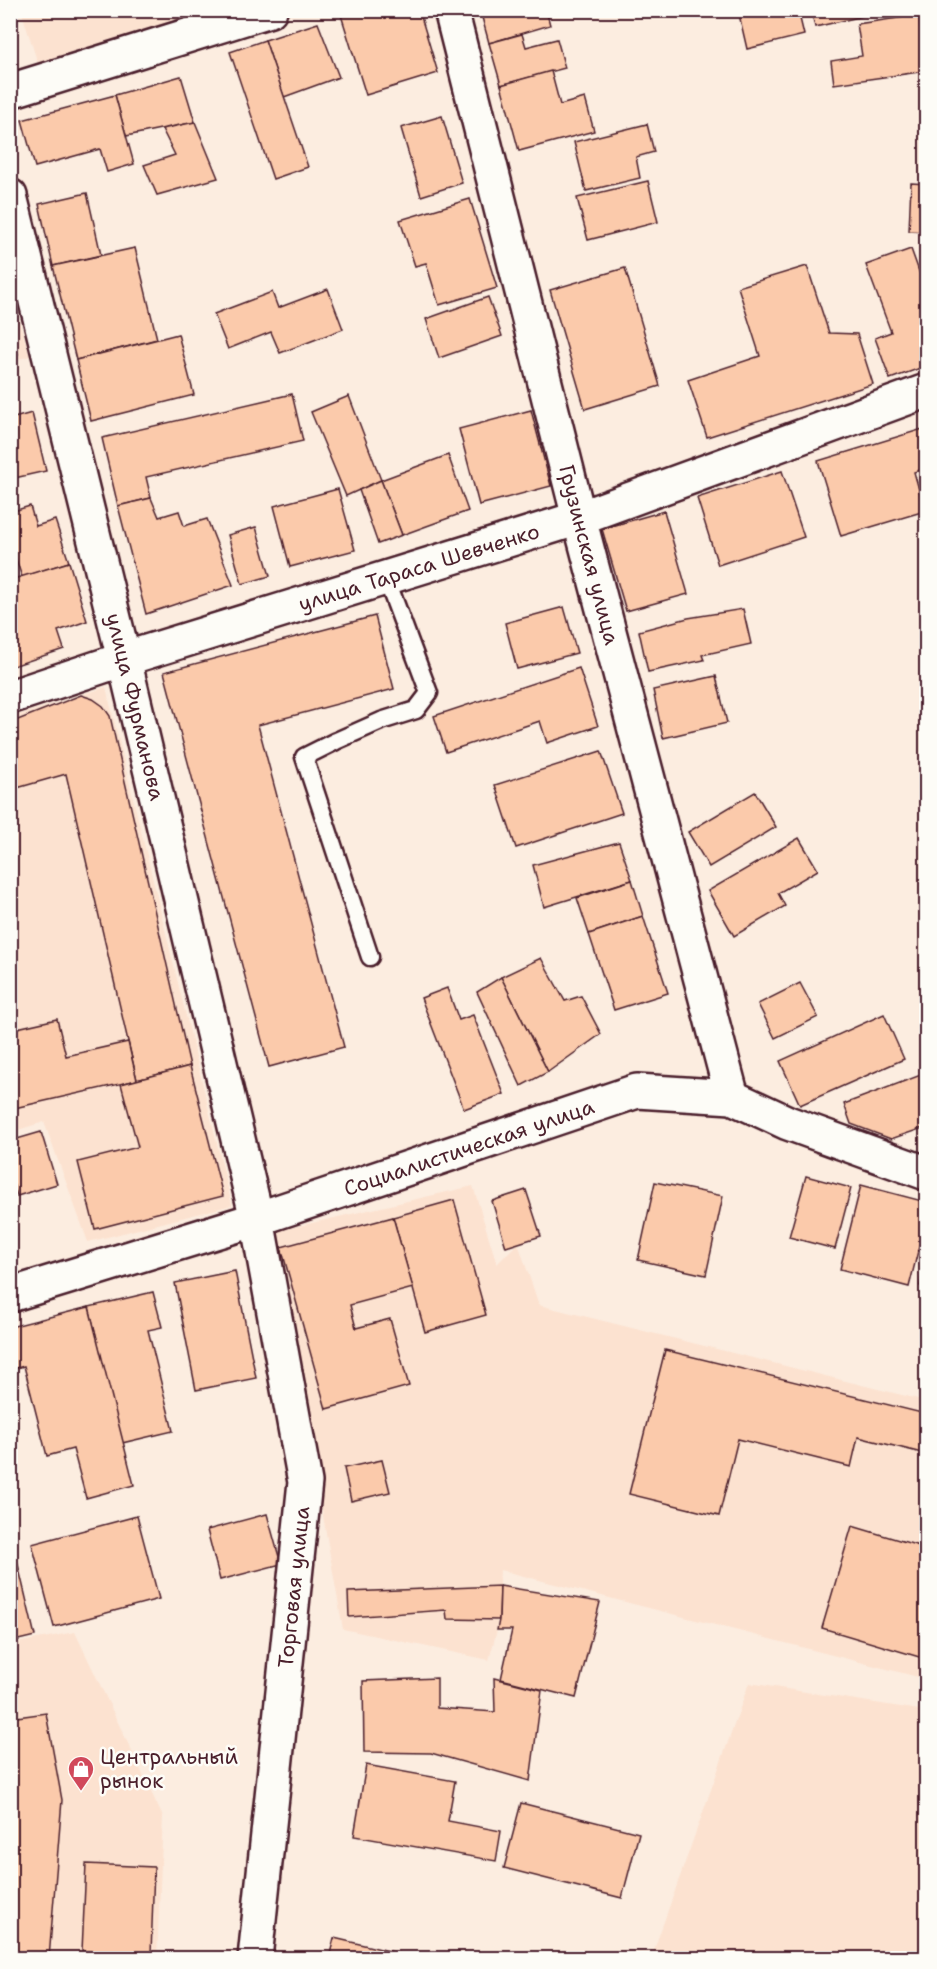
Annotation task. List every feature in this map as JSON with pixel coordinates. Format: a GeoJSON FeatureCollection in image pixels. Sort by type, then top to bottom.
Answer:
{"type":"FeatureCollection","features":[{"type":"Feature","properties":{"kind":"street"},"geometry":{"type":"LineString","coordinates":[[10,91],[270,10]]}},
{"type":"Feature","properties":{"kind":"street","name":"Грузинская улица"},"geometry":{"type":"LineString","coordinates":[[451,10],[579,518],[732,1097]]}},
{"type":"Feature","properties":{"kind":"street","name":"улица Фурманова"},"geometry":{"type":"LineString","coordinates":[[10,196],[124,659],[257,1219]]}},
{"type":"Feature","properties":{"kind":"street","name":"улица Тараса Шевченко"},"geometry":{"type":"LineString","coordinates":[[10,698],[124,659],[579,518],[927,391]]}},
{"type":"Feature","properties":{"kind":"street","name":"Социалистическая улица"},"geometry":{"type":"LineString","coordinates":[[10,1295],[257,1219],[637,1091],[732,1097],[788,1123],[927,1173]]}},
{"type":"Feature","properties":{"kind":"street","name":"Торговая улица"},"geometry":{"type":"LineString","coordinates":[[255,1959],[304,1482],[257,1219]]}},
{"type":"Feature","properties":{"kind":"lane"},"geometry":{"type":"LineString","coordinates":[[370,957],[304,757],[345,737],[416,710],[429,693],[386,578]]}},
{"type":"Feature","properties":{"kind":"shaded area"},"geometry":{"type":"Polygon","coordinates":[[[21,10],[220,11],[39,67],[21,10]]]}},
{"type":"Feature","properties":{"kind":"shaded area"},"geometry":{"type":"Polygon","coordinates":[[[10,292],[30,356],[11,361],[10,361],[10,292]]]}},
{"type":"Feature","properties":{"kind":"shaded area"},"geometry":{"type":"Polygon","coordinates":[[[106,687],[232,1205],[88,1242],[44,1122],[11,1132],[10,718],[106,687]]]}},
{"type":"Feature","properties":{"kind":"shaded area"},"geometry":{"type":"Polygon","coordinates":[[[473,1186],[497,1264],[518,1243],[539,1305],[926,1401],[926,1679],[500,1570],[497,1630],[489,1660],[343,1629],[273,1232],[473,1186]]]}},
{"type":"Feature","properties":{"kind":"shaded area","name":"Центральный рынок"},"geometry":{"type":"Polygon","coordinates":[[[75,1632],[163,1817],[157,1958],[11,1958],[11,1644],[75,1632]]]}},
{"type":"Feature","properties":{"kind":"shaded area"},"geometry":{"type":"Polygon","coordinates":[[[749,1683],[926,1711],[926,1958],[651,1958],[749,1683]]]}},
{"type":"Feature","properties":{"kind":"building"},"geometry":{"type":"Polygon","coordinates":[[[357,10],[419,10],[438,73],[366,95],[341,15],[357,10]]]}},
{"type":"Feature","properties":{"kind":"building"},"geometry":{"type":"Polygon","coordinates":[[[480,10],[546,10],[550,25],[489,43],[480,10]]]}},
{"type":"Feature","properties":{"kind":"building"},"geometry":{"type":"Polygon","coordinates":[[[738,10],[798,10],[804,35],[747,49],[738,10]]]}},
{"type":"Feature","properties":{"kind":"building"},"geometry":{"type":"Polygon","coordinates":[[[811,10],[867,10],[868,15],[815,27],[811,10]]]}},
{"type":"Feature","properties":{"kind":"building"},"geometry":{"type":"Polygon","coordinates":[[[919,15],[926,71],[834,84],[831,61],[862,56],[857,24],[919,15]]]}},
{"type":"Feature","properties":{"kind":"building"},"geometry":{"type":"Polygon","coordinates":[[[318,23],[339,77],[284,97],[265,40],[318,23]]]}},
{"type":"Feature","properties":{"kind":"building"},"geometry":{"type":"Polygon","coordinates":[[[522,34],[526,47],[557,39],[565,68],[501,85],[489,43],[522,34]]]}},
{"type":"Feature","properties":{"kind":"building"},"geometry":{"type":"Polygon","coordinates":[[[265,40],[308,167],[273,179],[230,52],[265,40]]]}},
{"type":"Feature","properties":{"kind":"building"},"geometry":{"type":"Polygon","coordinates":[[[551,71],[560,105],[585,98],[594,131],[519,151],[501,85],[551,71]]]}},
{"type":"Feature","properties":{"kind":"building"},"geometry":{"type":"Polygon","coordinates":[[[181,76],[195,122],[126,136],[115,95],[181,76]]]}},
{"type":"Feature","properties":{"kind":"building"},"geometry":{"type":"Polygon","coordinates":[[[115,95],[134,164],[107,172],[100,149],[35,167],[22,120],[115,95]]]}},
{"type":"Feature","properties":{"kind":"building"},"geometry":{"type":"Polygon","coordinates":[[[442,116],[462,183],[421,196],[401,128],[442,116]]]}},
{"type":"Feature","properties":{"kind":"building"},"geometry":{"type":"Polygon","coordinates":[[[195,122],[218,178],[157,195],[144,165],[175,155],[162,129],[195,122]]]}},
{"type":"Feature","properties":{"kind":"building"},"geometry":{"type":"Polygon","coordinates":[[[647,124],[654,152],[636,157],[640,178],[586,191],[574,142],[647,124]]]}},
{"type":"Feature","properties":{"kind":"building"},"geometry":{"type":"Polygon","coordinates":[[[648,181],[658,222],[588,240],[577,198],[648,181]]]}},
{"type":"Feature","properties":{"kind":"building"},"geometry":{"type":"Polygon","coordinates":[[[911,183],[926,184],[926,232],[909,231],[911,183]]]}},
{"type":"Feature","properties":{"kind":"building"},"geometry":{"type":"Polygon","coordinates":[[[87,193],[101,255],[53,266],[39,204],[87,193]]]}},
{"type":"Feature","properties":{"kind":"building"},"geometry":{"type":"Polygon","coordinates":[[[470,199],[497,288],[439,305],[426,263],[415,266],[400,220],[470,199]]]}},
{"type":"Feature","properties":{"kind":"building"},"geometry":{"type":"Polygon","coordinates":[[[135,248],[157,339],[76,360],[53,266],[135,248]]]}},
{"type":"Feature","properties":{"kind":"building"},"geometry":{"type":"Polygon","coordinates":[[[911,249],[926,291],[926,366],[890,379],[875,338],[891,332],[866,265],[911,249]]]}},
{"type":"Feature","properties":{"kind":"building"},"geometry":{"type":"Polygon","coordinates":[[[807,266],[829,333],[857,334],[873,384],[707,437],[688,380],[760,356],[738,287],[807,266]]]}},
{"type":"Feature","properties":{"kind":"building"},"geometry":{"type":"Polygon","coordinates":[[[625,268],[660,386],[585,409],[550,290],[625,268]]]}},
{"type":"Feature","properties":{"kind":"building"},"geometry":{"type":"Polygon","coordinates":[[[328,289],[343,329],[280,353],[271,332],[228,349],[214,314],[272,292],[278,308],[328,289]]]}},
{"type":"Feature","properties":{"kind":"building"},"geometry":{"type":"Polygon","coordinates":[[[488,297],[502,336],[439,358],[426,319],[488,297]]]}},
{"type":"Feature","properties":{"kind":"building"},"geometry":{"type":"Polygon","coordinates":[[[10,329],[18,354],[10,356],[10,329]]]}},
{"type":"Feature","properties":{"kind":"building"},"geometry":{"type":"Polygon","coordinates":[[[178,334],[194,395],[91,421],[76,360],[178,334]]]}},
{"type":"Feature","properties":{"kind":"building"},"geometry":{"type":"Polygon","coordinates":[[[292,394],[303,441],[146,477],[151,498],[118,506],[102,438],[292,394]]]}},
{"type":"Feature","properties":{"kind":"building"},"geometry":{"type":"Polygon","coordinates":[[[349,396],[381,480],[346,496],[311,412],[349,396]]]}},
{"type":"Feature","properties":{"kind":"building"},"geometry":{"type":"Polygon","coordinates":[[[531,410],[551,486],[479,505],[459,429],[531,410]]]}},
{"type":"Feature","properties":{"kind":"building"},"geometry":{"type":"Polygon","coordinates":[[[32,413],[46,471],[10,479],[10,419],[32,413]]]}},
{"type":"Feature","properties":{"kind":"building"},"geometry":{"type":"Polygon","coordinates":[[[926,428],[926,468],[914,472],[925,511],[841,536],[818,461],[926,428]]]}},
{"type":"Feature","properties":{"kind":"building"},"geometry":{"type":"Polygon","coordinates":[[[448,455],[468,511],[402,535],[381,480],[448,455]]]}},
{"type":"Feature","properties":{"kind":"building"},"geometry":{"type":"Polygon","coordinates":[[[782,471],[804,537],[718,565],[697,498],[782,471]]]}},
{"type":"Feature","properties":{"kind":"building"},"geometry":{"type":"Polygon","coordinates":[[[381,480],[402,535],[378,544],[359,490],[381,480]]]}},
{"type":"Feature","properties":{"kind":"building"},"geometry":{"type":"Polygon","coordinates":[[[338,489],[355,550],[290,567],[274,506],[338,489]]]}},
{"type":"Feature","properties":{"kind":"building"},"geometry":{"type":"Polygon","coordinates":[[[151,498],[159,517],[179,511],[184,526],[207,519],[233,585],[146,614],[118,506],[151,498]]]}},
{"type":"Feature","properties":{"kind":"building"},"geometry":{"type":"Polygon","coordinates":[[[30,506],[36,526],[55,520],[69,562],[22,577],[10,542],[10,512],[30,506]]]}},
{"type":"Feature","properties":{"kind":"building"},"geometry":{"type":"Polygon","coordinates":[[[664,511],[688,594],[626,611],[602,529],[664,511]]]}},
{"type":"Feature","properties":{"kind":"building"},"geometry":{"type":"Polygon","coordinates":[[[256,527],[270,576],[242,584],[228,535],[256,527]]]}},
{"type":"Feature","properties":{"kind":"building"},"geometry":{"type":"Polygon","coordinates":[[[69,562],[87,621],[58,631],[64,649],[10,667],[10,580],[69,562]]]}},
{"type":"Feature","properties":{"kind":"building"},"geometry":{"type":"Polygon","coordinates":[[[564,607],[577,653],[517,669],[505,623],[564,607]]]}},
{"type":"Feature","properties":{"kind":"building"},"geometry":{"type":"Polygon","coordinates":[[[743,609],[751,644],[702,655],[704,660],[648,672],[639,631],[688,618],[743,609]]]}},
{"type":"Feature","properties":{"kind":"building"},"geometry":{"type":"Polygon","coordinates":[[[375,616],[394,689],[258,725],[344,1047],[269,1067],[164,672],[375,616]]]}},
{"type":"Feature","properties":{"kind":"building"},"geometry":{"type":"Polygon","coordinates":[[[579,668],[598,726],[547,743],[540,721],[446,752],[434,716],[579,668]]]}},
{"type":"Feature","properties":{"kind":"building"},"geometry":{"type":"Polygon","coordinates":[[[716,676],[727,723],[663,738],[653,690],[716,676]]]}},
{"type":"Feature","properties":{"kind":"building"},"geometry":{"type":"Polygon","coordinates":[[[81,695],[103,706],[110,716],[190,1066],[137,1080],[66,774],[10,790],[10,723],[81,695]]]}},
{"type":"Feature","properties":{"kind":"building"},"geometry":{"type":"Polygon","coordinates":[[[601,751],[622,813],[516,848],[495,785],[601,751]]]}},
{"type":"Feature","properties":{"kind":"building"},"geometry":{"type":"Polygon","coordinates":[[[755,792],[776,827],[709,867],[688,832],[755,792]]]}},
{"type":"Feature","properties":{"kind":"building"},"geometry":{"type":"Polygon","coordinates":[[[799,838],[818,870],[778,893],[785,906],[734,936],[708,891],[799,838]]]}},
{"type":"Feature","properties":{"kind":"building"},"geometry":{"type":"Polygon","coordinates":[[[619,842],[632,880],[544,907],[533,865],[619,842]]]}},
{"type":"Feature","properties":{"kind":"building"},"geometry":{"type":"Polygon","coordinates":[[[632,880],[643,916],[589,934],[577,898],[632,880]]]}},
{"type":"Feature","properties":{"kind":"building"},"geometry":{"type":"Polygon","coordinates":[[[643,916],[668,993],[614,1010],[589,934],[643,916]]]}},
{"type":"Feature","properties":{"kind":"building"},"geometry":{"type":"Polygon","coordinates":[[[541,958],[565,1001],[581,996],[601,1034],[548,1072],[501,977],[541,958]]]}},
{"type":"Feature","properties":{"kind":"building"},"geometry":{"type":"Polygon","coordinates":[[[501,977],[548,1072],[521,1086],[477,992],[501,977]]]}},
{"type":"Feature","properties":{"kind":"building"},"geometry":{"type":"Polygon","coordinates":[[[800,983],[818,1017],[775,1038],[758,1004],[800,983]]]}},
{"type":"Feature","properties":{"kind":"building"},"geometry":{"type":"Polygon","coordinates":[[[447,988],[459,1020],[473,1015],[504,1094],[464,1109],[421,998],[447,988]]]}},
{"type":"Feature","properties":{"kind":"building"},"geometry":{"type":"Polygon","coordinates":[[[13,1013],[17,1028],[57,1019],[66,1056],[128,1042],[137,1080],[10,1109],[10,1014],[13,1013]]]}},
{"type":"Feature","properties":{"kind":"building"},"geometry":{"type":"Polygon","coordinates":[[[884,1014],[904,1059],[800,1105],[780,1061],[884,1014]]]}},
{"type":"Feature","properties":{"kind":"building"},"geometry":{"type":"Polygon","coordinates":[[[190,1066],[223,1196],[95,1229],[78,1162],[138,1147],[121,1084],[190,1066]]]}},
{"type":"Feature","properties":{"kind":"building"},"geometry":{"type":"Polygon","coordinates":[[[926,1073],[926,1127],[891,1139],[851,1124],[844,1104],[926,1073]]]}},
{"type":"Feature","properties":{"kind":"building"},"geometry":{"type":"Polygon","coordinates":[[[41,1132],[57,1184],[17,1196],[10,1174],[10,1141],[41,1132]]]}},
{"type":"Feature","properties":{"kind":"building"},"geometry":{"type":"Polygon","coordinates":[[[806,1176],[851,1188],[835,1249],[789,1237],[806,1176]]]}},
{"type":"Feature","properties":{"kind":"building"},"geometry":{"type":"Polygon","coordinates":[[[655,1182],[723,1196],[706,1275],[638,1260],[655,1182]]]}},
{"type":"Feature","properties":{"kind":"building"},"geometry":{"type":"Polygon","coordinates":[[[861,1185],[926,1202],[926,1219],[909,1287],[840,1269],[861,1185]]]}},
{"type":"Feature","properties":{"kind":"building"},"geometry":{"type":"Polygon","coordinates":[[[526,1190],[541,1236],[506,1247],[492,1201],[526,1190]]]}},
{"type":"Feature","properties":{"kind":"building"},"geometry":{"type":"Polygon","coordinates":[[[454,1200],[486,1315],[425,1332],[393,1217],[454,1200]]]}},
{"type":"Feature","properties":{"kind":"building"},"geometry":{"type":"Polygon","coordinates":[[[393,1217],[413,1288],[350,1305],[356,1328],[390,1319],[409,1386],[326,1409],[281,1247],[393,1217]]]}},
{"type":"Feature","properties":{"kind":"building"},"geometry":{"type":"Polygon","coordinates":[[[926,1247],[926,1287],[920,1286],[926,1247]]]}},
{"type":"Feature","properties":{"kind":"building"},"geometry":{"type":"Polygon","coordinates":[[[235,1271],[256,1378],[196,1390],[175,1283],[235,1271]]]}},
{"type":"Feature","properties":{"kind":"building"},"geometry":{"type":"Polygon","coordinates":[[[153,1292],[162,1327],[148,1330],[173,1431],[122,1443],[89,1307],[153,1292]]]}},
{"type":"Feature","properties":{"kind":"building"},"geometry":{"type":"Polygon","coordinates":[[[89,1307],[134,1485],[86,1498],[73,1449],[47,1456],[24,1366],[10,1370],[10,1327],[89,1307]]]}},
{"type":"Feature","properties":{"kind":"building"},"geometry":{"type":"Polygon","coordinates":[[[665,1350],[926,1414],[926,1454],[858,1437],[851,1467],[738,1439],[719,1516],[629,1494],[665,1350]]]}},
{"type":"Feature","properties":{"kind":"building"},"geometry":{"type":"Polygon","coordinates":[[[382,1460],[390,1492],[351,1501],[344,1468],[382,1460]]]}},
{"type":"Feature","properties":{"kind":"building"},"geometry":{"type":"Polygon","coordinates":[[[267,1514],[281,1564],[220,1580],[207,1530],[267,1514]]]}},
{"type":"Feature","properties":{"kind":"building"},"geometry":{"type":"Polygon","coordinates":[[[137,1516],[159,1599],[54,1627],[32,1544],[137,1516]]]}},
{"type":"Feature","properties":{"kind":"building"},"geometry":{"type":"Polygon","coordinates":[[[852,1526],[926,1548],[926,1659],[822,1628],[852,1526]]]}},
{"type":"Feature","properties":{"kind":"building"},"geometry":{"type":"Polygon","coordinates":[[[10,1531],[35,1636],[10,1642],[10,1531]]]}},
{"type":"Feature","properties":{"kind":"building"},"geometry":{"type":"Polygon","coordinates":[[[500,1586],[499,1620],[447,1619],[446,1610],[349,1617],[348,1592],[500,1586]]]}},
{"type":"Feature","properties":{"kind":"building"},"geometry":{"type":"Polygon","coordinates":[[[500,1586],[600,1602],[576,1698],[501,1679],[512,1630],[497,1630],[500,1586]]]}},
{"type":"Feature","properties":{"kind":"building"},"geometry":{"type":"Polygon","coordinates":[[[437,1678],[437,1708],[495,1712],[494,1678],[542,1690],[530,1781],[431,1753],[364,1752],[363,1681],[437,1678]]]}},
{"type":"Feature","properties":{"kind":"building"},"geometry":{"type":"Polygon","coordinates":[[[46,1713],[62,1800],[49,1958],[10,1958],[10,1718],[46,1713]]]}},
{"type":"Feature","properties":{"kind":"building"},"geometry":{"type":"Polygon","coordinates":[[[366,1765],[455,1781],[448,1821],[501,1831],[496,1861],[354,1836],[366,1765]]]}},
{"type":"Feature","properties":{"kind":"building"},"geometry":{"type":"Polygon","coordinates":[[[521,1803],[639,1833],[622,1898],[504,1868],[521,1803]]]}},
{"type":"Feature","properties":{"kind":"building"},"geometry":{"type":"Polygon","coordinates":[[[86,1864],[154,1867],[151,1954],[82,1951],[86,1864]]]}},
{"type":"Feature","properties":{"kind":"building"},"geometry":{"type":"Polygon","coordinates":[[[334,1938],[398,1953],[396,1958],[329,1958],[334,1938]]]}},
{"type":"Feature","properties":{"kind":"place","name":"Центральный рынок"},"geometry":{"type":"Point","coordinates":[81,1792]}}]}
